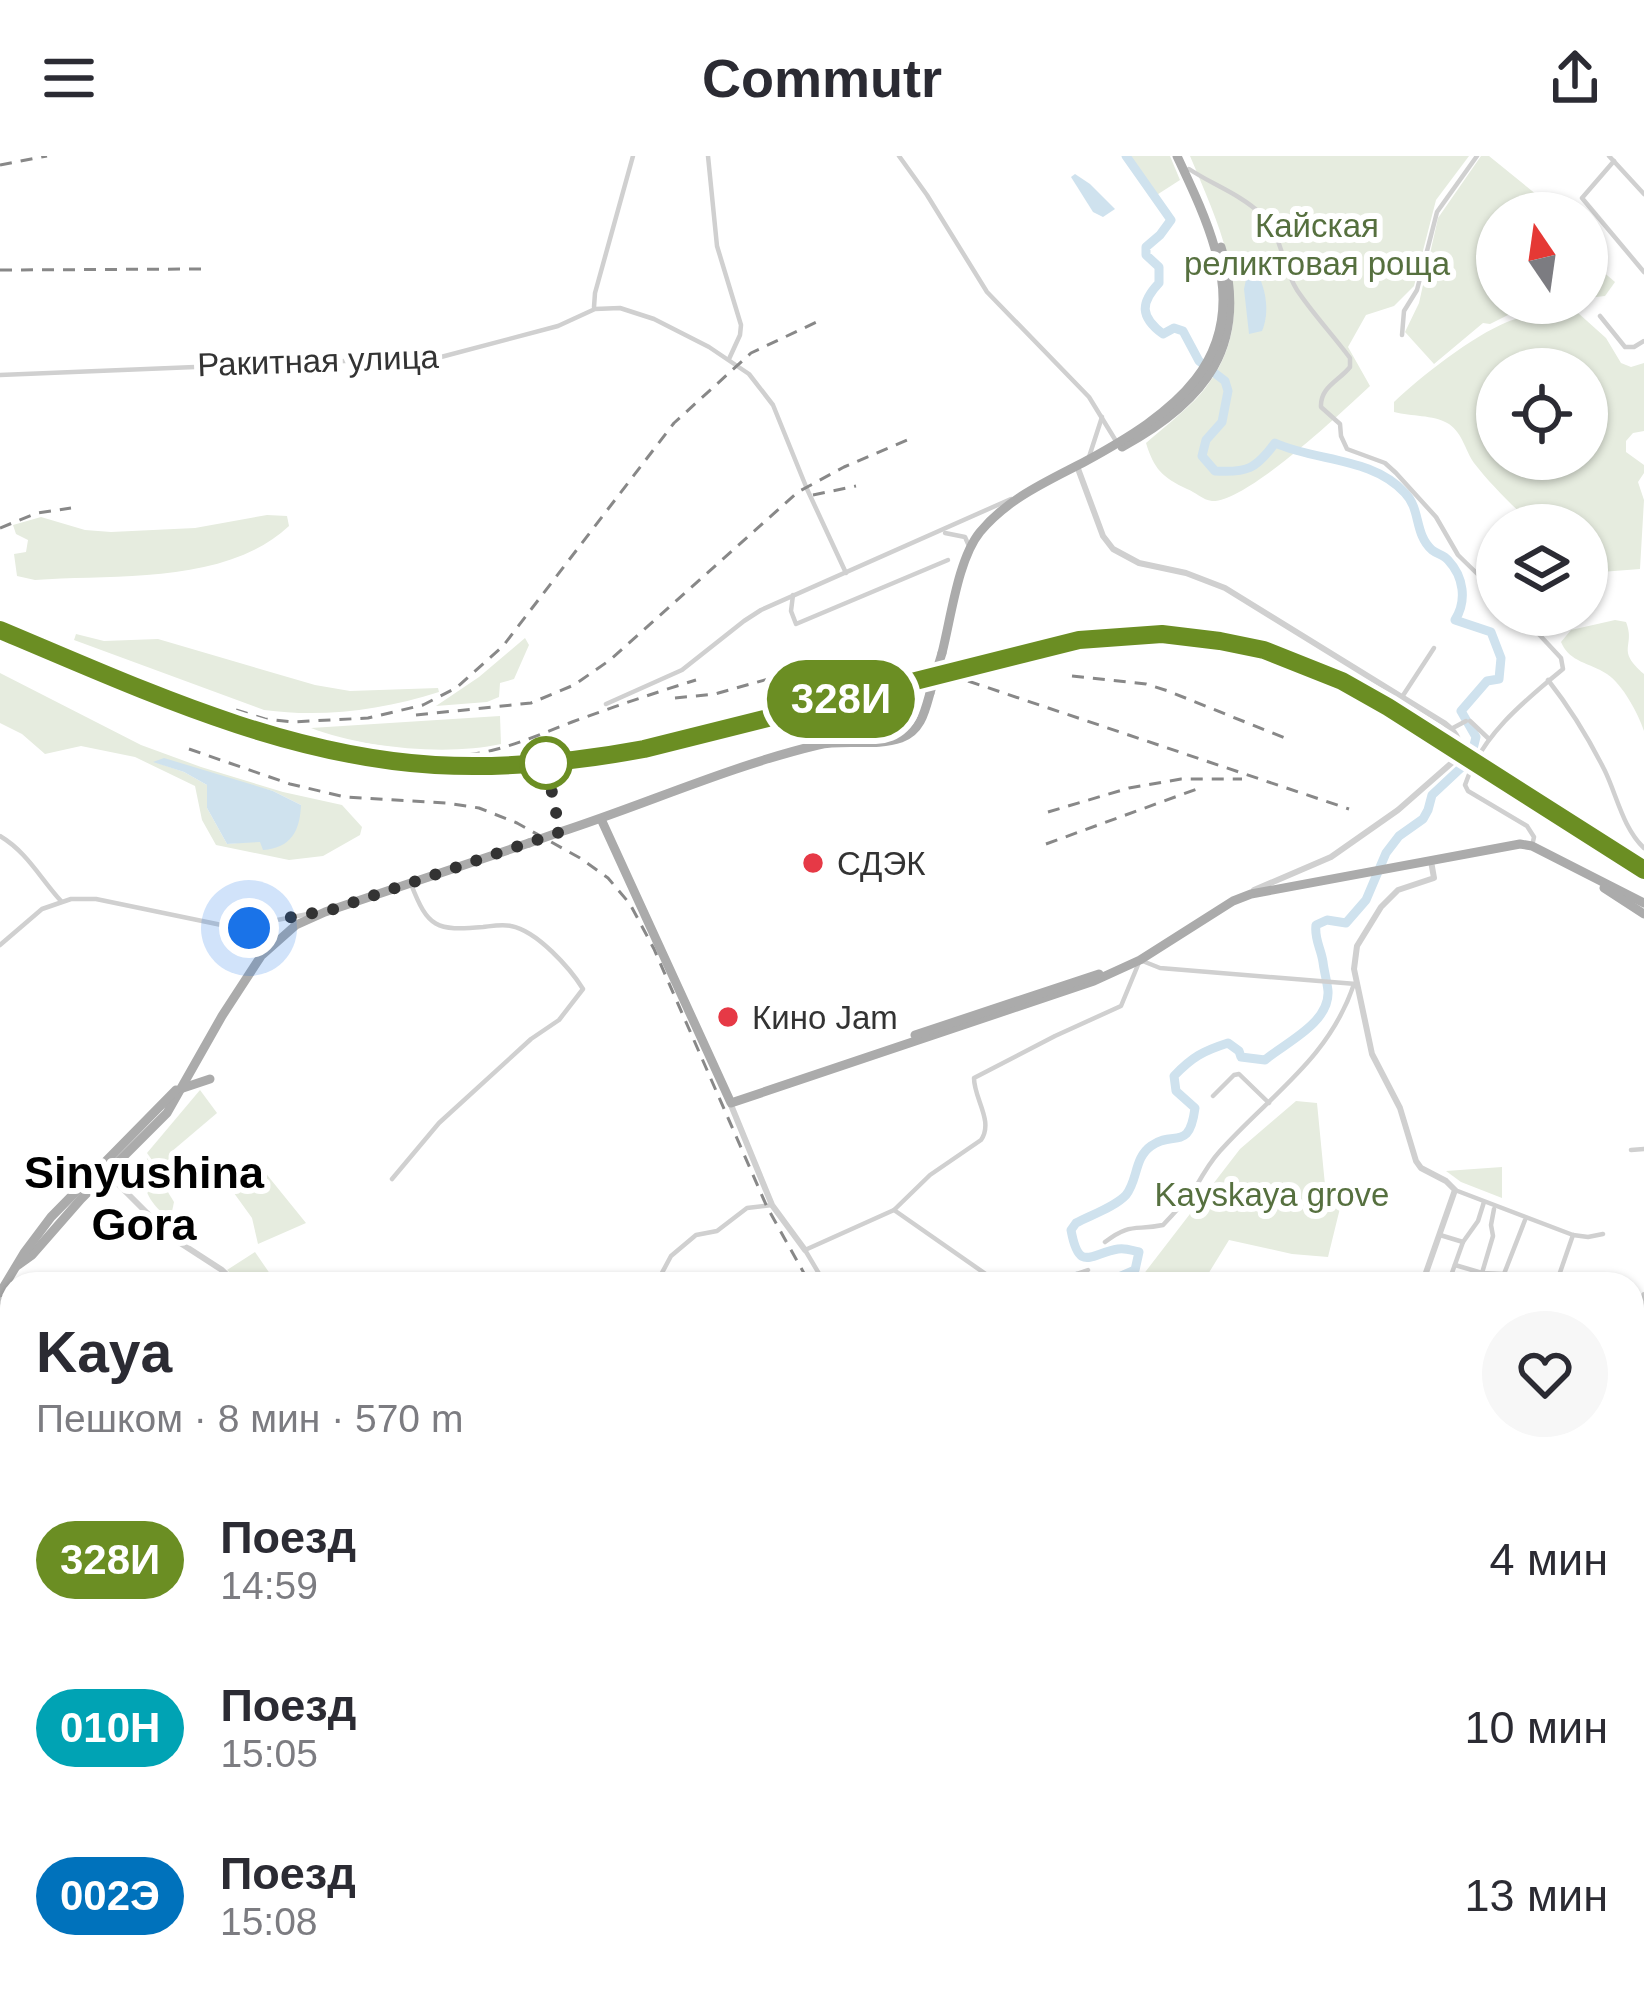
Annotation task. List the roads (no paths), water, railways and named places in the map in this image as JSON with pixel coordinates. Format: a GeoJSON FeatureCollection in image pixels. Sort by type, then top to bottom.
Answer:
{"type":"FeatureCollection","features":[{"type":"Feature","properties":{"kind":"main road"},"geometry":{"type":"LineString","coordinates":[[1001,512],[1169,418],[1197,393],[1228,324],[1230,295],[1218,237],[1180,156]]}},
{"type":"Feature","properties":{"kind":"main road"},"geometry":{"type":"LineString","coordinates":[[1188,174],[1220,273],[1222,307],[1215,356]]}},
{"type":"Feature","properties":{"kind":"main road"},"geometry":{"type":"LineString","coordinates":[[14,1272],[186,1083],[261,956],[287,932],[325,912],[764,761],[817,746],[903,737],[922,719],[970,548],[979,532],[1023,494],[1119,445]]}},
{"type":"Feature","properties":{"kind":"main road"},"geometry":{"type":"LineString","coordinates":[[601,819],[730,1102],[1087,976],[1108,974]]}},
{"type":"Feature","properties":{"kind":"main road"},"geometry":{"type":"LineString","coordinates":[[781,1085],[939,1038],[1083,985],[1140,960],[1240,897],[1510,844],[1532,846],[1636,902],[1644,914]]}},
{"type":"Feature","properties":{"kind":"main road"},"geometry":{"type":"LineString","coordinates":[[186,1083],[210,1079]]}},
{"type":"Feature","properties":{"kind":"street"},"geometry":{"type":"LineString","coordinates":[[633,156],[595,293],[595,309],[607,306],[639,313],[749,374],[773,405],[846,573]]}},
{"type":"Feature","properties":{"kind":"street"},"geometry":{"type":"LineString","coordinates":[[708,156],[717,246],[741,326],[729,359]]}},
{"type":"Feature","properties":{"kind":"street"},"geometry":{"type":"LineString","coordinates":[[899,156],[987,292],[1088,397],[1119,445]]}},
{"type":"Feature","properties":{"kind":"street"},"geometry":{"type":"LineString","coordinates":[[1402,335],[1404,311],[1417,290],[1437,212],[1477,156]]}},
{"type":"Feature","properties":{"kind":"street"},"geometry":{"type":"LineString","coordinates":[[1644,194],[1611,159],[1582,198],[1644,272]]}},
{"type":"Feature","properties":{"kind":"street"},"geometry":{"type":"LineString","coordinates":[[1188,174],[1242,199],[1273,227],[1282,260],[1298,291],[1351,362],[1324,392],[1321,407],[1340,424],[1347,448],[1385,463],[1436,517],[1458,555],[1476,573]]}},
{"type":"Feature","properties":{"kind":"street","name":"Ракитная улица"},"geometry":{"type":"LineString","coordinates":[[0,375],[441,357],[558,326],[595,309]]}},
{"type":"Feature","properties":{"kind":"street"},"geometry":{"type":"LineString","coordinates":[[1607,324],[1625,346],[1644,341]]}},
{"type":"Feature","properties":{"kind":"street"},"geometry":{"type":"LineString","coordinates":[[1088,460],[1102,416]]}},
{"type":"Feature","properties":{"kind":"street"},"geometry":{"type":"LineString","coordinates":[[1078,468],[1103,536],[1120,554],[1225,588],[1451,729],[1460,743],[1461,752],[1399,810],[1331,857],[1240,897]]}},
{"type":"Feature","properties":{"kind":"street"},"geometry":{"type":"LineString","coordinates":[[606,704],[682,670],[744,620],[1023,494]]}},
{"type":"Feature","properties":{"kind":"street"},"geometry":{"type":"LineString","coordinates":[[986,511],[1001,512]]}},
{"type":"Feature","properties":{"kind":"street"},"geometry":{"type":"LineString","coordinates":[[940,532],[964,537],[970,548]]}},
{"type":"Feature","properties":{"kind":"street"},"geometry":{"type":"LineString","coordinates":[[793,596],[796,624],[948,560]]}},
{"type":"Feature","properties":{"kind":"street"},"geometry":{"type":"LineString","coordinates":[[1532,846],[1534,837],[1527,826],[1465,785],[1489,739],[1563,669],[1563,662],[1540,636]]}},
{"type":"Feature","properties":{"kind":"street"},"geometry":{"type":"LineString","coordinates":[[1402,698],[1434,648]]}},
{"type":"Feature","properties":{"kind":"street"},"geometry":{"type":"LineString","coordinates":[[1548,680],[1568,706],[1604,769],[1627,824],[1644,848]]}},
{"type":"Feature","properties":{"kind":"street"},"geometry":{"type":"LineString","coordinates":[[1451,729],[1469,722],[1489,739]]}},
{"type":"Feature","properties":{"kind":"street"},"geometry":{"type":"LineString","coordinates":[[0,836],[19,847],[61,901]]}},
{"type":"Feature","properties":{"kind":"street"},"geometry":{"type":"LineString","coordinates":[[1431,861],[1434,878],[1398,890],[1363,934],[1354,957],[1355,984],[1372,1054],[1400,1108],[1416,1161],[1455,1190],[1495,1207],[1573,1235],[1603,1234]]}},
{"type":"Feature","properties":{"kind":"street"},"geometry":{"type":"LineString","coordinates":[[1297,870],[1302,885]]}},
{"type":"Feature","properties":{"kind":"street"},"geometry":{"type":"LineString","coordinates":[[392,1178],[439,1123],[531,1039],[559,1020],[583,989],[573,973],[518,928],[440,927],[419,906],[411,884]]}},
{"type":"Feature","properties":{"kind":"street"},"geometry":{"type":"LineString","coordinates":[[0,945],[42,909],[61,901],[96,899],[236,928],[325,912]]}},
{"type":"Feature","properties":{"kind":"street"},"geometry":{"type":"LineString","coordinates":[[805,1250],[894,1210],[941,1166],[970,1149],[986,1134],[987,1123],[974,1078],[1121,1006],[1140,960],[1160,968],[1355,984]]}},
{"type":"Feature","properties":{"kind":"street"},"geometry":{"type":"LineString","coordinates":[[1105,1242],[1135,1226],[1163,1226],[1220,1150],[1324,1046],[1355,984]]}},
{"type":"Feature","properties":{"kind":"street"},"geometry":{"type":"LineString","coordinates":[[1214,1096],[1239,1074],[1269,1103]]}},
{"type":"Feature","properties":{"kind":"street"},"geometry":{"type":"LineString","coordinates":[[730,1102],[772,1205],[818,1272]]}},
{"type":"Feature","properties":{"kind":"street"},"geometry":{"type":"LineString","coordinates":[[1631,1150],[1644,1149]]}},
{"type":"Feature","properties":{"kind":"street"},"geometry":{"type":"LineString","coordinates":[[104,1170],[170,1237],[225,1272]]}},
{"type":"Feature","properties":{"kind":"street"},"geometry":{"type":"LineString","coordinates":[[1426,1272],[1455,1190]]}},
{"type":"Feature","properties":{"kind":"street"},"geometry":{"type":"LineString","coordinates":[[1452,1272],[1484,1202]]}},
{"type":"Feature","properties":{"kind":"street"},"geometry":{"type":"LineString","coordinates":[[661,1272],[696,1235],[717,1232],[747,1208],[772,1205]]}},
{"type":"Feature","properties":{"kind":"street"},"geometry":{"type":"LineString","coordinates":[[1482,1272],[1495,1207]]}},
{"type":"Feature","properties":{"kind":"street"},"geometry":{"type":"LineString","coordinates":[[894,1210],[976,1272]]}},
{"type":"Feature","properties":{"kind":"street"},"geometry":{"type":"LineString","coordinates":[[1505,1272],[1526,1218]]}},
{"type":"Feature","properties":{"kind":"street"},"geometry":{"type":"LineString","coordinates":[[1472,1226],[1492,1232]]}},
{"type":"Feature","properties":{"kind":"street"},"geometry":{"type":"LineString","coordinates":[[1439,1234],[1463,1242]]}},
{"type":"Feature","properties":{"kind":"street"},"geometry":{"type":"LineString","coordinates":[[1560,1272],[1573,1235]]}},
{"type":"Feature","properties":{"kind":"street"},"geometry":{"type":"LineString","coordinates":[[1455,1265],[1479,1272]]}},
{"type":"Feature","properties":{"kind":"street"},"geometry":{"type":"LineString","coordinates":[[1082,1272],[1088,1270]]}},
{"type":"Feature","properties":{"kind":"water"},"geometry":{"type":"Polygon","coordinates":[[[1075,174],[1115,209],[1103,217],[1093,212],[1071,177],[1075,174]]]}},
{"type":"Feature","properties":{"kind":"water"},"geometry":{"type":"Polygon","coordinates":[[[1257,272],[1266,316],[1262,331],[1249,334],[1244,289],[1247,275],[1257,272]]]}},
{"type":"Feature","properties":{"kind":"water"},"geometry":{"type":"Polygon","coordinates":[[[164,758],[273,791],[301,805],[296,830],[273,849],[263,850],[260,842],[227,844],[207,808],[207,785],[153,762],[164,758]]]}},
{"type":"Feature","properties":{"kind":"waterway"},"geometry":{"type":"LineString","coordinates":[[1126,156],[1171,220],[1146,247],[1146,255],[1159,267],[1159,283],[1146,303],[1147,316],[1163,334],[1174,328],[1183,331],[1199,361],[1225,381],[1228,391],[1222,422],[1206,440],[1202,456],[1215,471],[1243,470],[1262,459],[1275,443],[1361,466],[1392,481],[1410,499],[1426,544],[1458,574],[1462,597],[1455,620],[1491,632],[1501,658],[1499,679],[1487,681],[1461,711],[1476,737],[1463,766],[1432,795],[1423,819],[1399,836],[1386,853],[1366,900],[1346,923],[1327,920],[1316,925],[1328,991],[1322,1013],[1265,1060],[1241,1057],[1228,1043],[1187,1064],[1174,1076],[1176,1091],[1195,1108],[1189,1131],[1151,1146],[1126,1195],[1071,1230],[1078,1252],[1087,1258],[1118,1249],[1139,1252],[1130,1272]]}},
{"type":"Feature","properties":{"kind":"railway"},"geometry":{"type":"LineString","coordinates":[[0,165],[47,156]]}},
{"type":"Feature","properties":{"kind":"railway"},"geometry":{"type":"LineString","coordinates":[[0,270],[201,269]]}},
{"type":"Feature","properties":{"kind":"railway"},"geometry":{"type":"LineString","coordinates":[[236,710],[292,722],[368,718],[423,705],[456,688],[503,646],[674,423],[751,353],[823,319]]}},
{"type":"Feature","properties":{"kind":"railway"},"geometry":{"type":"LineString","coordinates":[[416,715],[531,703],[574,685],[610,660],[798,492],[914,437]]}},
{"type":"Feature","properties":{"kind":"railway"},"geometry":{"type":"LineString","coordinates":[[813,495],[856,486]]}},
{"type":"Feature","properties":{"kind":"railway"},"geometry":{"type":"LineString","coordinates":[[0,528],[37,513],[71,508]]}},
{"type":"Feature","properties":{"kind":"railway"},"geometry":{"type":"LineString","coordinates":[[0,634],[187,709],[313,749],[444,771],[513,772],[653,751],[1057,648],[1134,637],[1197,640],[1284,659],[1332,679],[1644,873]]}},
{"type":"Feature","properties":{"kind":"railway"},"geometry":{"type":"LineString","coordinates":[[675,698],[715,694],[786,674]]}},
{"type":"Feature","properties":{"kind":"railway"},"geometry":{"type":"LineString","coordinates":[[1072,676],[1146,684],[1285,738]]}},
{"type":"Feature","properties":{"kind":"railway"},"geometry":{"type":"LineString","coordinates":[[447,756],[511,745],[696,680]]}},
{"type":"Feature","properties":{"kind":"railway"},"geometry":{"type":"LineString","coordinates":[[968,681],[1349,809]]}},
{"type":"Feature","properties":{"kind":"railway"},"geometry":{"type":"LineString","coordinates":[[189,749],[290,784],[345,797],[479,808],[517,823],[608,878],[630,904],[654,949],[767,1207],[803,1272]]}},
{"type":"Feature","properties":{"kind":"railway"},"geometry":{"type":"LineString","coordinates":[[1048,812],[1129,788],[1181,779],[1242,779]]}},
{"type":"Feature","properties":{"kind":"railway"},"geometry":{"type":"LineString","coordinates":[[1046,844],[1197,789]]}},
{"type":"Feature","properties":{"kind":"train","name":"328И"},"geometry":{"type":"LineString","coordinates":[[0,630],[280,738],[375,758],[484,766],[578,760],[644,749],[1079,640],[1162,634],[1220,641],[1264,650],[1342,681],[1644,870]]}},
{"type":"Feature","properties":{"kind":"place","name":"СДЭК"},"geometry":{"type":"Point","coordinates":[813,863]}},
{"type":"Feature","properties":{"kind":"place","name":"Кино Jam"},"geometry":{"type":"Point","coordinates":[728,1017]}},
{"type":"Feature","properties":{"kind":"district","name":"Sinyushina Gora"},"geometry":{"type":"Point","coordinates":[144,1198]}},
{"type":"Feature","properties":{"kind":"park label","name":"Кайская реликтовая роща"},"geometry":{"type":"Point","coordinates":[1317,244]}},
{"type":"Feature","properties":{"kind":"park label","name":"Kayskaya grove"},"geometry":{"type":"Point","coordinates":[1272,1194]}}]}
